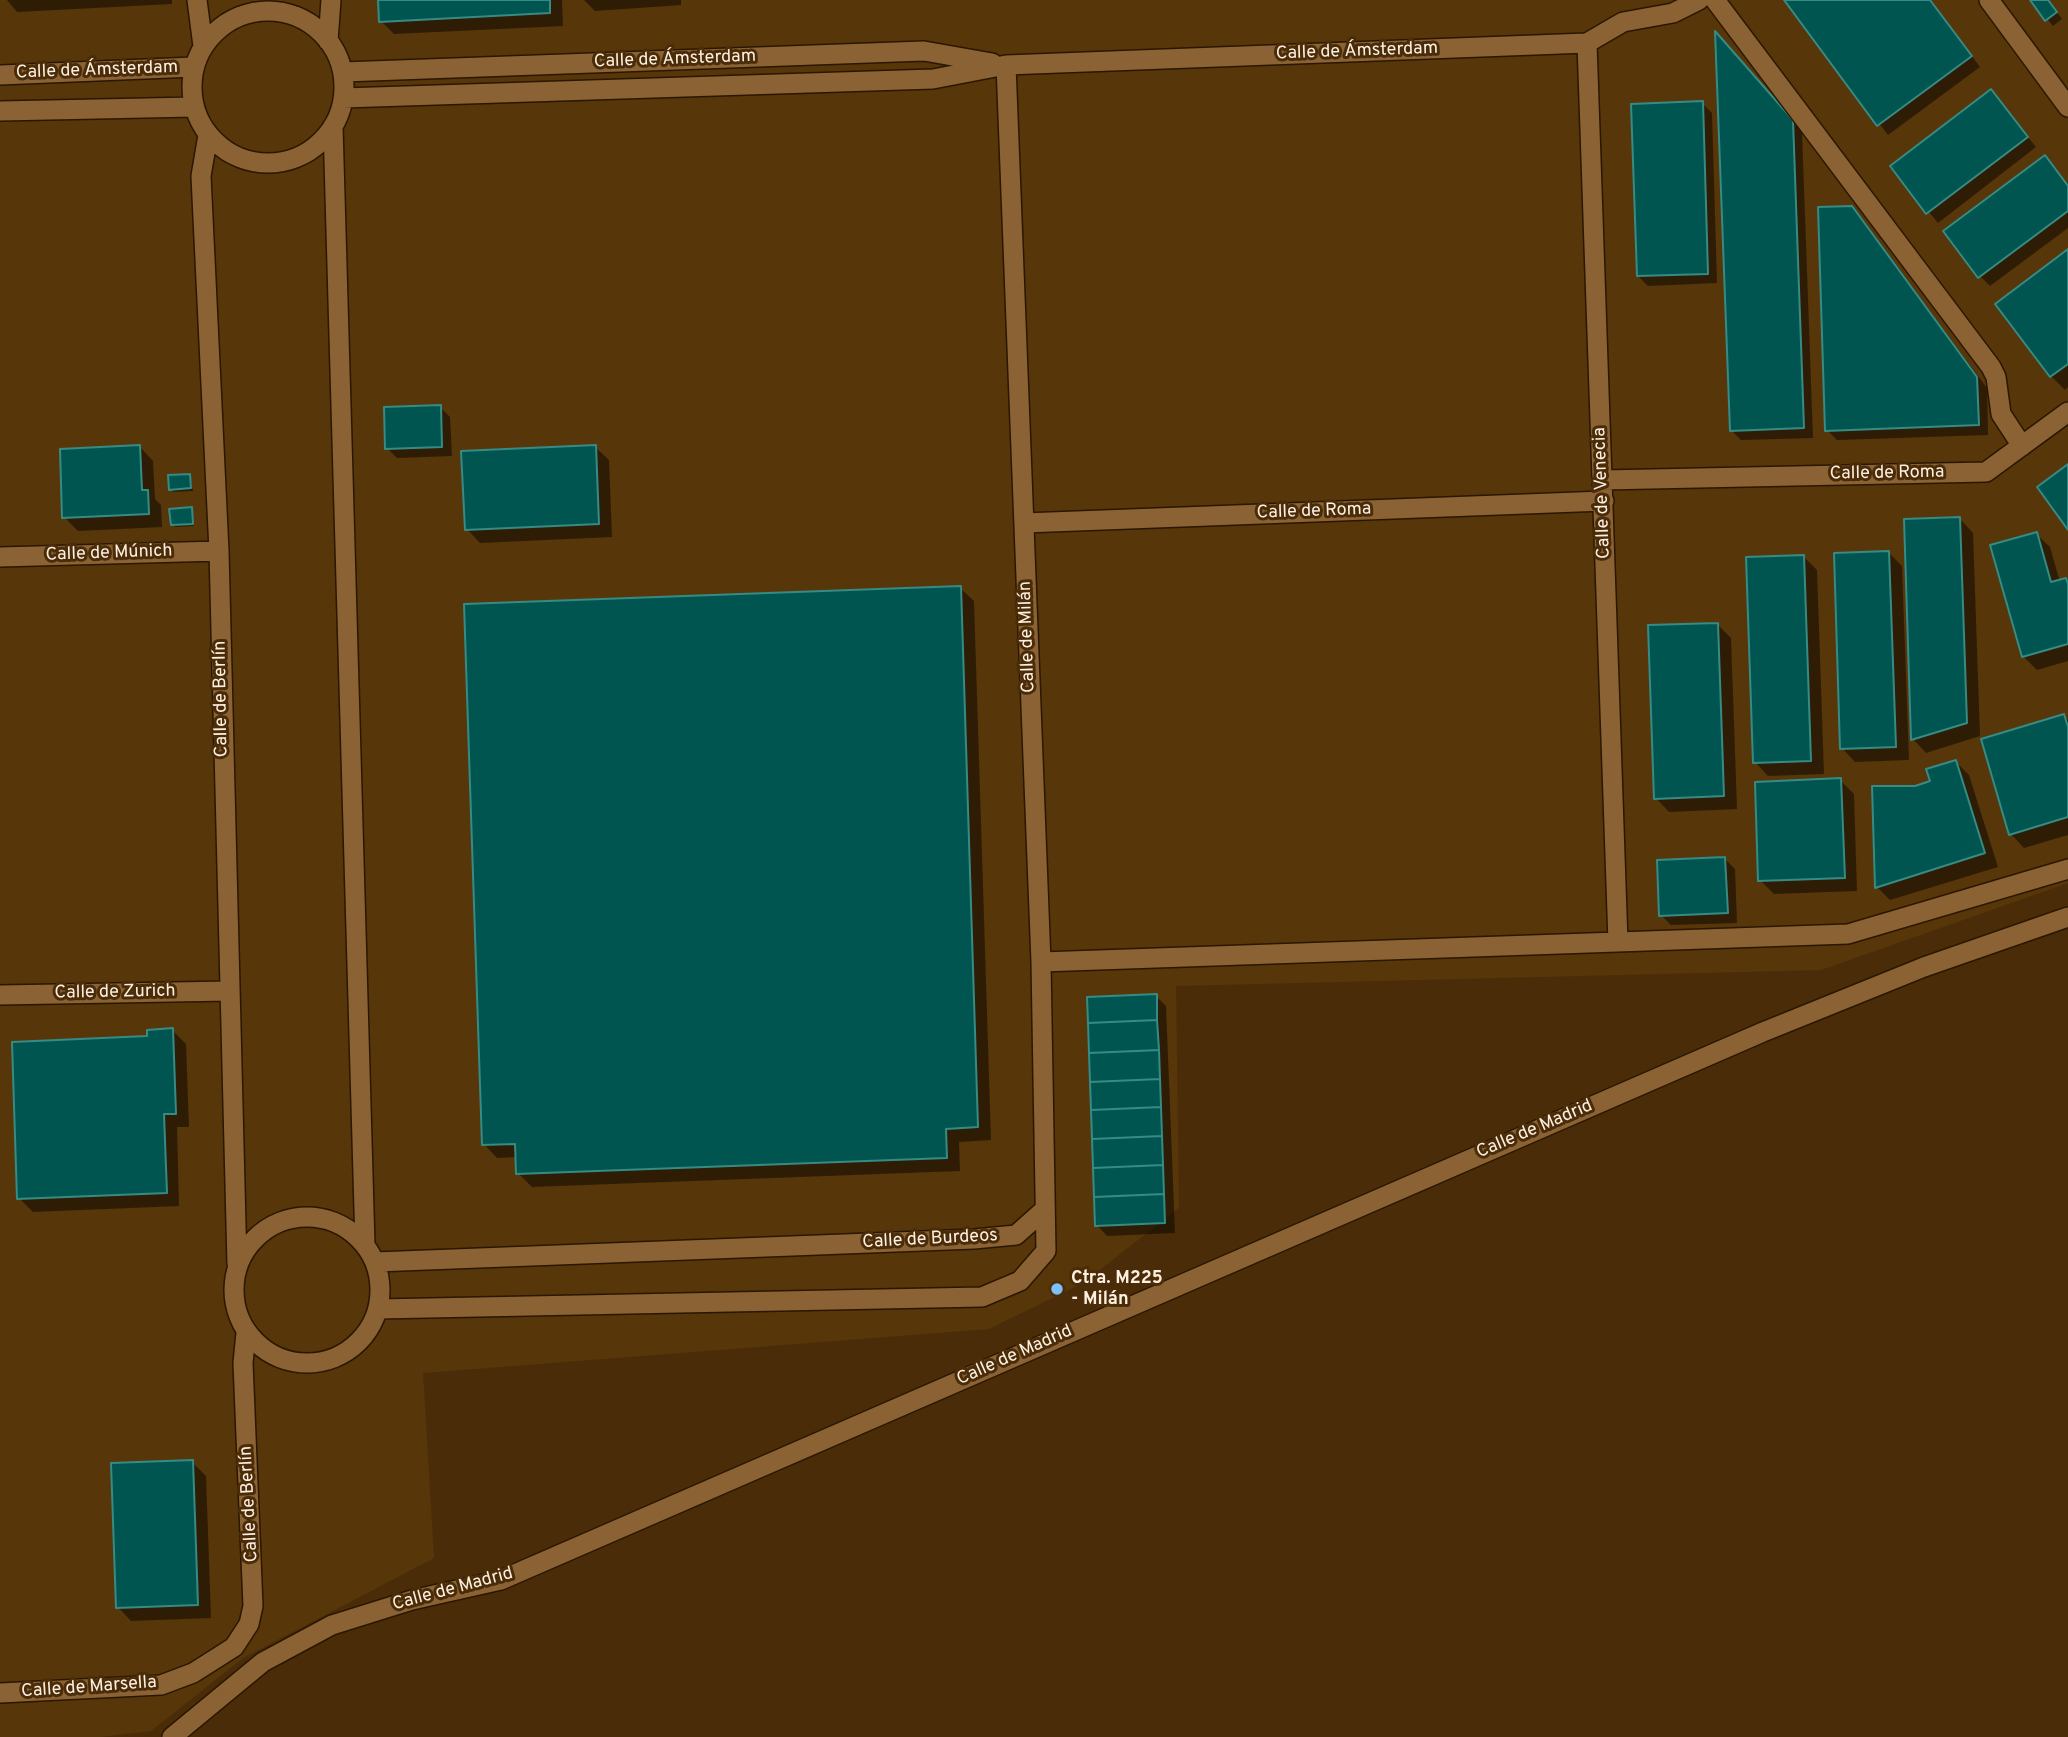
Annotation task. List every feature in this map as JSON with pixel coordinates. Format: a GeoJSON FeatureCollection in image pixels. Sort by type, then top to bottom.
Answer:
{"type":"FeatureCollection","features":[{"type":"Feature","properties":{"kind":"street"},"geometry":{"type":"LineString","coordinates":[[197,0],[203,46]]}},
{"type":"Feature","properties":{"kind":"street"},"geometry":{"type":"LineString","coordinates":[[328,41],[331,0]]}},
{"type":"Feature","properties":{"kind":"street","name":"Calle de Ámsterdam"},"geometry":{"type":"LineString","coordinates":[[343,99],[933,79],[1006,65],[1587,43],[1623,22],[1674,12],[1699,0]]}},
{"type":"Feature","properties":{"kind":"street"},"geometry":{"type":"LineString","coordinates":[[1715,0],[1991,367],[1996,377],[2001,414],[2022,446]]}},
{"type":"Feature","properties":{"kind":"street"},"geometry":{"type":"LineString","coordinates":[[1989,0],[2068,107]]}},
{"type":"Feature","properties":{"kind":"street"},"geometry":{"type":"LineString","coordinates":[[265,11],[289,14],[311,24],[328,41],[342,72],[343,99],[333,126],[317,145],[296,158],[273,163],[248,161],[226,151],[208,135],[194,107],[191,87],[194,67],[203,46],[220,28],[241,16],[265,11]]}},
{"type":"Feature","properties":{"kind":"street","name":"Calle de Venecia"},"geometry":{"type":"LineString","coordinates":[[1587,43],[1618,942]]}},
{"type":"Feature","properties":{"kind":"street","name":"Calle de Ámsterdam"},"geometry":{"type":"LineString","coordinates":[[342,72],[924,51],[1006,65]]}},
{"type":"Feature","properties":{"kind":"street","name":"Calle de Milán"},"geometry":{"type":"LineString","coordinates":[[1006,65],[1041,962],[1044,1210]]}},
{"type":"Feature","properties":{"kind":"street","name":"Calle de Ámsterdam"},"geometry":{"type":"LineString","coordinates":[[0,75],[194,67]]}},
{"type":"Feature","properties":{"kind":"street"},"geometry":{"type":"LineString","coordinates":[[0,111],[194,107]]}},
{"type":"Feature","properties":{"kind":"street"},"geometry":{"type":"LineString","coordinates":[[333,126],[370,1253],[381,1285],[378,1309],[369,1331],[352,1349],[331,1360],[308,1365],[273,1356],[246,1333],[236,1312],[232,1288],[237,1265],[248,1245],[264,1230],[285,1220],[307,1216],[329,1220],[349,1230],[370,1253]]}},
{"type":"Feature","properties":{"kind":"street","name":"Calle de Berlín"},"geometry":{"type":"LineString","coordinates":[[208,135],[201,176],[219,551],[237,1265]]}},
{"type":"Feature","properties":{"kind":"street","name":"Calle de Roma"},"geometry":{"type":"LineString","coordinates":[[1603,480],[1986,472],[2068,412]]}},
{"type":"Feature","properties":{"kind":"street","name":"Calle de Roma"},"geometry":{"type":"LineString","coordinates":[[1024,523],[1604,501]]}},
{"type":"Feature","properties":{"kind":"street","name":"Calle de Múnich"},"geometry":{"type":"LineString","coordinates":[[0,557],[219,551]]}},
{"type":"Feature","properties":{"kind":"street"},"geometry":{"type":"LineString","coordinates":[[1041,962],[1848,934],[2068,869]]}},
{"type":"Feature","properties":{"kind":"street","name":"Calle de Madrid"},"geometry":{"type":"LineString","coordinates":[[172,1737],[263,1662],[332,1625],[412,1600],[500,1580],[1751,1037],[1924,967],[2068,917]]}},
{"type":"Feature","properties":{"kind":"street","name":"Calle de Zurich"},"geometry":{"type":"LineString","coordinates":[[0,995],[230,991]]}},
{"type":"Feature","properties":{"kind":"street"},"geometry":{"type":"LineString","coordinates":[[378,1309],[982,1297],[1020,1281],[1046,1251],[1044,1210]]}},
{"type":"Feature","properties":{"kind":"street","name":"Calle de Burdeos"},"geometry":{"type":"LineString","coordinates":[[370,1253],[974,1240],[1016,1235],[1044,1210]]}},
{"type":"Feature","properties":{"kind":"street","name":"Calle de Berlín"},"geometry":{"type":"LineString","coordinates":[[216,1661],[234,1647],[249,1625],[253,1606],[243,1363],[246,1333]]}},
{"type":"Feature","properties":{"kind":"street","name":"Calle de Marsella"},"geometry":{"type":"LineString","coordinates":[[0,1693],[162,1685],[216,1661]]}},
{"type":"Feature","properties":{"kind":"shaded area"},"geometry":{"type":"Polygon","coordinates":[[[0,0],[2068,0],[2068,883],[1821,970],[1176,986],[1179,1208],[1083,1283],[989,1329],[423,1373],[434,1558],[243,1658],[151,1731],[100,1737],[0,1737],[0,0]]]}},
{"type":"Feature","properties":{"kind":"building"},"geometry":{"type":"Polygon","coordinates":[[[378,0],[550,0],[550,13],[379,22],[378,0]]]}},
{"type":"Feature","properties":{"kind":"building"},"geometry":{"type":"Polygon","coordinates":[[[1784,0],[1930,0],[1972,56],[1877,126],[1784,0]]]}},
{"type":"Feature","properties":{"kind":"building"},"geometry":{"type":"Polygon","coordinates":[[[2030,0],[2048,0],[2057,12],[2045,21],[2030,0]]]}},
{"type":"Feature","properties":{"kind":"building"},"geometry":{"type":"Polygon","coordinates":[[[1715,31],[1793,120],[1804,428],[1730,431],[1715,31]]]}},
{"type":"Feature","properties":{"kind":"building"},"geometry":{"type":"Polygon","coordinates":[[[1991,89],[2028,137],[1926,214],[1890,166],[1991,89]]]}},
{"type":"Feature","properties":{"kind":"building"},"geometry":{"type":"Polygon","coordinates":[[[1703,101],[1708,274],[1637,276],[1631,104],[1703,101]]]}},
{"type":"Feature","properties":{"kind":"building"},"geometry":{"type":"Polygon","coordinates":[[[2045,155],[2068,186],[2068,211],[1978,278],[1943,231],[2045,155]]]}},
{"type":"Feature","properties":{"kind":"building"},"geometry":{"type":"Polygon","coordinates":[[[1852,206],[1977,377],[1979,425],[1825,431],[1818,207],[1852,206]]]}},
{"type":"Feature","properties":{"kind":"building"},"geometry":{"type":"Polygon","coordinates":[[[2068,249],[2068,364],[2050,377],[1995,304],[2068,249]]]}},
{"type":"Feature","properties":{"kind":"building"},"geometry":{"type":"Polygon","coordinates":[[[441,405],[442,447],[385,449],[384,407],[441,405]]]}},
{"type":"Feature","properties":{"kind":"building"},"geometry":{"type":"Polygon","coordinates":[[[140,445],[142,490],[148,490],[149,514],[62,518],[60,449],[140,445]]]}},
{"type":"Feature","properties":{"kind":"building"},"geometry":{"type":"Polygon","coordinates":[[[596,445],[599,524],[465,530],[461,451],[596,445]]]}},
{"type":"Feature","properties":{"kind":"building"},"geometry":{"type":"Polygon","coordinates":[[[2068,464],[2068,530],[2037,487],[2068,464]]]}},
{"type":"Feature","properties":{"kind":"building"},"geometry":{"type":"Polygon","coordinates":[[[190,474],[191,488],[169,490],[168,475],[190,474]]]}},
{"type":"Feature","properties":{"kind":"building"},"geometry":{"type":"Polygon","coordinates":[[[192,507],[193,524],[171,525],[169,509],[192,507]]]}},
{"type":"Feature","properties":{"kind":"building"},"geometry":{"type":"Polygon","coordinates":[[[1960,517],[1967,723],[1911,740],[1904,519],[1960,517]]]}},
{"type":"Feature","properties":{"kind":"building"},"geometry":{"type":"Polygon","coordinates":[[[2037,532],[2051,582],[2066,578],[2068,584],[2068,644],[2022,657],[1990,545],[2037,532]]]}},
{"type":"Feature","properties":{"kind":"building"},"geometry":{"type":"Polygon","coordinates":[[[1889,551],[1896,747],[1840,749],[1834,553],[1889,551]]]}},
{"type":"Feature","properties":{"kind":"building"},"geometry":{"type":"Polygon","coordinates":[[[1804,555],[1811,761],[1753,763],[1746,557],[1804,555]]]}},
{"type":"Feature","properties":{"kind":"building"},"geometry":{"type":"Polygon","coordinates":[[[961,586],[978,1127],[946,1129],[947,1158],[516,1174],[515,1144],[482,1145],[464,604],[961,586]]]}},
{"type":"Feature","properties":{"kind":"building"},"geometry":{"type":"Polygon","coordinates":[[[1718,623],[1724,796],[1654,799],[1648,625],[1718,623]]]}},
{"type":"Feature","properties":{"kind":"building"},"geometry":{"type":"Polygon","coordinates":[[[2064,714],[2068,727],[2068,817],[2009,835],[1981,739],[2064,714]]]}},
{"type":"Feature","properties":{"kind":"building"},"geometry":{"type":"Polygon","coordinates":[[[1956,760],[1985,853],[1875,888],[1872,786],[1915,786],[1930,781],[1926,769],[1956,760]]]}},
{"type":"Feature","properties":{"kind":"building"},"geometry":{"type":"Polygon","coordinates":[[[1841,778],[1845,878],[1758,881],[1755,782],[1841,778]]]}},
{"type":"Feature","properties":{"kind":"building"},"geometry":{"type":"Polygon","coordinates":[[[1725,857],[1728,913],[1659,916],[1657,860],[1725,857]]]}},
{"type":"Feature","properties":{"kind":"building"},"geometry":{"type":"Polygon","coordinates":[[[1157,994],[1157,1020],[1088,1023],[1087,997],[1157,994]]]}},
{"type":"Feature","properties":{"kind":"building"},"geometry":{"type":"Polygon","coordinates":[[[1157,1020],[1159,1050],[1089,1053],[1088,1023],[1157,1020]]]}},
{"type":"Feature","properties":{"kind":"building"},"geometry":{"type":"Polygon","coordinates":[[[173,1028],[176,1114],[164,1114],[167,1193],[17,1199],[12,1042],[147,1036],[147,1030],[173,1028]]]}},
{"type":"Feature","properties":{"kind":"building"},"geometry":{"type":"Polygon","coordinates":[[[1159,1050],[1160,1079],[1090,1082],[1089,1053],[1159,1050]]]}},
{"type":"Feature","properties":{"kind":"building"},"geometry":{"type":"Polygon","coordinates":[[[1160,1079],[1161,1107],[1091,1110],[1090,1082],[1160,1079]]]}},
{"type":"Feature","properties":{"kind":"building"},"geometry":{"type":"Polygon","coordinates":[[[1161,1107],[1162,1136],[1092,1139],[1091,1110],[1161,1107]]]}},
{"type":"Feature","properties":{"kind":"building"},"geometry":{"type":"Polygon","coordinates":[[[1162,1136],[1163,1165],[1093,1168],[1092,1139],[1162,1136]]]}},
{"type":"Feature","properties":{"kind":"building"},"geometry":{"type":"Polygon","coordinates":[[[1163,1165],[1164,1194],[1094,1197],[1093,1168],[1163,1165]]]}},
{"type":"Feature","properties":{"kind":"building"},"geometry":{"type":"Polygon","coordinates":[[[1164,1194],[1165,1223],[1095,1226],[1094,1197],[1164,1194]]]}},
{"type":"Feature","properties":{"kind":"building"},"geometry":{"type":"Polygon","coordinates":[[[193,1460],[198,1605],[116,1608],[111,1463],[193,1460]]]}},
{"type":"Feature","properties":{"kind":"place","name":"Ctra. M225 - Milán"},"geometry":{"type":"Point","coordinates":[1057,1289]}}]}
